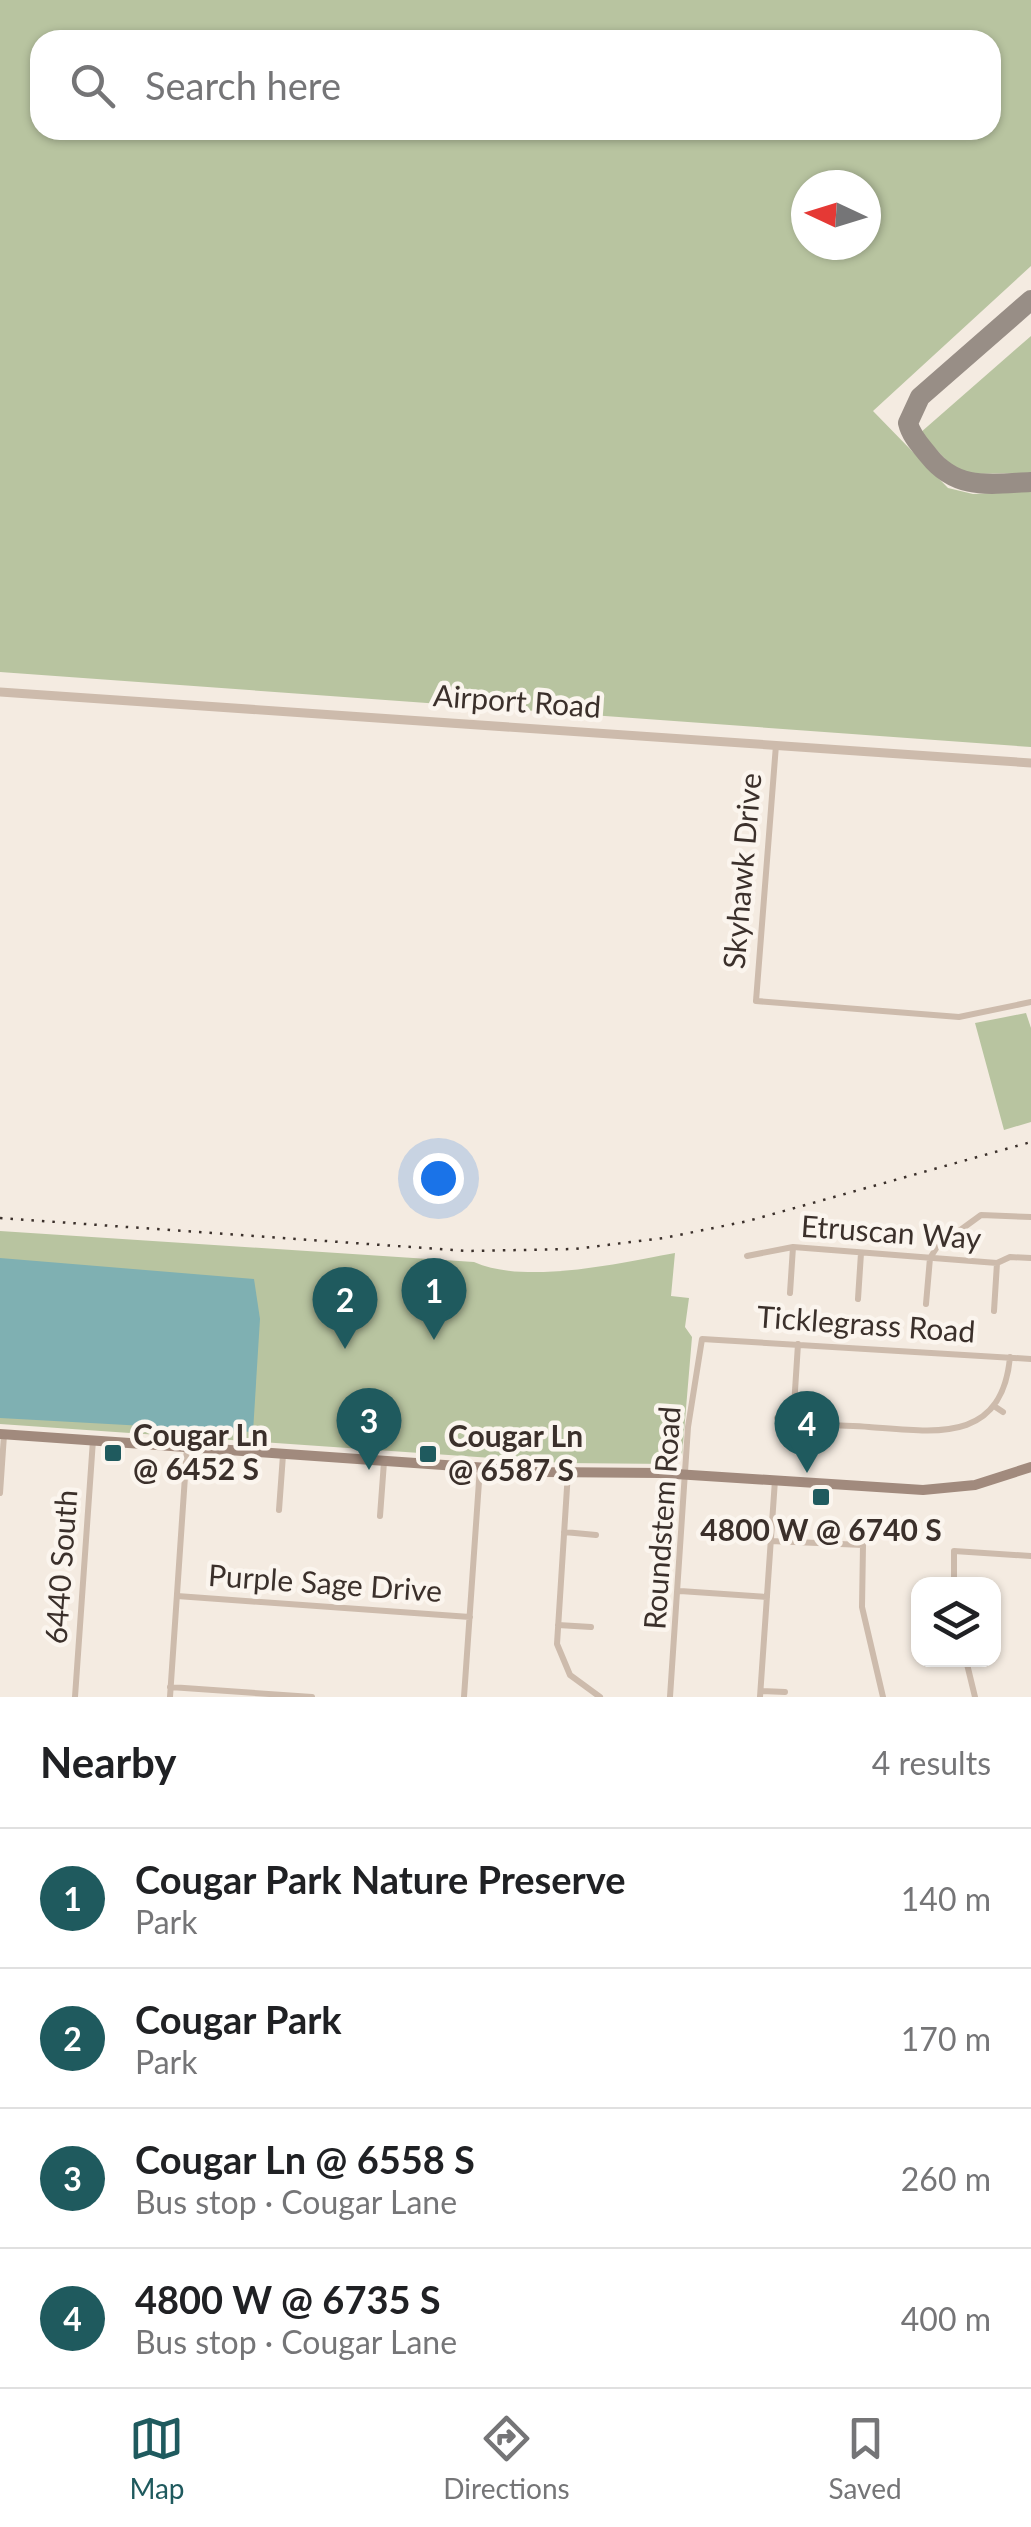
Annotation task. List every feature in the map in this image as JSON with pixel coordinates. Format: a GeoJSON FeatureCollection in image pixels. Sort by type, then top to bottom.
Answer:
{"type":"FeatureCollection","features":[{"type":"Feature","properties":{"kind":"main road"},"geometry":{"type":"LineString","coordinates":[[2,1434],[480,1468],[686,1474],[948,1489],[987,1482],[1031,1467]]}},
{"type":"Feature","properties":{"kind":"street","name":"Airport Road"},"geometry":{"type":"LineString","coordinates":[[0,692],[1031,763]]}},
{"type":"Feature","properties":{"kind":"street","name":"Skyhawk Drive"},"geometry":{"type":"LineString","coordinates":[[776,745],[756,1001],[958,1017],[1031,1002]]}},
{"type":"Feature","properties":{"kind":"street"},"geometry":{"type":"LineString","coordinates":[[926,1304],[930,1258],[981,1215],[1031,1217]]}},
{"type":"Feature","properties":{"kind":"street"},"geometry":{"type":"LineString","coordinates":[[790,1293],[793,1247]]}},
{"type":"Feature","properties":{"kind":"street","name":"Etruscan Way"},"geometry":{"type":"LineString","coordinates":[[747,1256],[793,1247],[997,1263],[1010,1256],[1031,1258]]}},
{"type":"Feature","properties":{"kind":"street"},"geometry":{"type":"LineString","coordinates":[[858,1299],[862,1253]]}},
{"type":"Feature","properties":{"kind":"street"},"geometry":{"type":"LineString","coordinates":[[994,1311],[997,1263]]}},
{"type":"Feature","properties":{"kind":"street","name":"Ticklegrass Road"},"geometry":{"type":"LineString","coordinates":[[700,1341],[709,1337],[1031,1359]]}},
{"type":"Feature","properties":{"kind":"street","name":"Roundstem Road"},"geometry":{"type":"LineString","coordinates":[[670,1697],[700,1341]]}},
{"type":"Feature","properties":{"kind":"street"},"geometry":{"type":"LineString","coordinates":[[792,1422],[798,1343]]}},
{"type":"Feature","properties":{"kind":"street"},"geometry":{"type":"LineString","coordinates":[[777,1418],[940,1432],[970,1424],[994,1406],[1007,1381],[1010,1357]]}},
{"type":"Feature","properties":{"kind":"street"},"geometry":{"type":"LineString","coordinates":[[994,1406],[1003,1412]]}},
{"type":"Feature","properties":{"kind":"street"},"geometry":{"type":"LineString","coordinates":[[0,1493],[2,1434]]}},
{"type":"Feature","properties":{"kind":"street","name":"6440 South"},"geometry":{"type":"LineString","coordinates":[[75,1697],[93,1440]]}},
{"type":"Feature","properties":{"kind":"street"},"geometry":{"type":"LineString","coordinates":[[170,1697],[187,1447]]}},
{"type":"Feature","properties":{"kind":"street"},"geometry":{"type":"LineString","coordinates":[[279,1510],[283,1454]]}},
{"type":"Feature","properties":{"kind":"street"},"geometry":{"type":"LineString","coordinates":[[380,1516],[384,1461]]}},
{"type":"Feature","properties":{"kind":"street"},"geometry":{"type":"LineString","coordinates":[[464,1697],[480,1468]]}},
{"type":"Feature","properties":{"kind":"street"},"geometry":{"type":"LineString","coordinates":[[568,1472],[558,1625],[563,1665],[600,1697]]}},
{"type":"Feature","properties":{"kind":"street"},"geometry":{"type":"LineString","coordinates":[[775,1480],[761,1694],[785,1692]]}},
{"type":"Feature","properties":{"kind":"street"},"geometry":{"type":"LineString","coordinates":[[564,1532],[596,1535]]}},
{"type":"Feature","properties":{"kind":"street"},"geometry":{"type":"LineString","coordinates":[[771,1541],[864,1545],[862,1607],[883,1697]]}},
{"type":"Feature","properties":{"kind":"street"},"geometry":{"type":"LineString","coordinates":[[954,1577],[954,1551],[1031,1556]]}},
{"type":"Feature","properties":{"kind":"street"},"geometry":{"type":"LineString","coordinates":[[680,1590],[767,1596]]}},
{"type":"Feature","properties":{"kind":"street","name":"Purple Sage Drive"},"geometry":{"type":"LineString","coordinates":[[177,1596],[470,1617]]}},
{"type":"Feature","properties":{"kind":"street"},"geometry":{"type":"LineString","coordinates":[[558,1625],[590,1627]]}},
{"type":"Feature","properties":{"kind":"street"},"geometry":{"type":"LineString","coordinates":[[968,1667],[975,1697]]}},
{"type":"Feature","properties":{"kind":"street"},"geometry":{"type":"LineString","coordinates":[[170,1687],[312,1697]]}},
{"type":"Feature","properties":{"kind":"green space"},"geometry":{"type":"Polygon","coordinates":[[[0,0],[1031,0],[1031,266],[873,411],[948,488],[973,494],[1031,491],[1031,747],[0,672],[0,0]]]}},
{"type":"Feature","properties":{"kind":"green space"},"geometry":{"type":"Polygon","coordinates":[[[1031,336],[1031,473],[960,474],[920,433],[1031,336]]]}},
{"type":"Feature","properties":{"kind":"green space"},"geometry":{"type":"Polygon","coordinates":[[[1026,1013],[1031,1028],[1031,1122],[1004,1130],[975,1023],[1026,1013]]]}},
{"type":"Feature","properties":{"kind":"green space"},"geometry":{"type":"Polygon","coordinates":[[[0,1231],[474,1262],[520,1272],[573,1270],[675,1253],[671,1296],[689,1298],[685,1327],[692,1337],[682,1456],[670,1464],[564,1463],[0,1424],[0,1231]]]}},
{"type":"Feature","properties":{"kind":"water"},"geometry":{"type":"Polygon","coordinates":[[[0,1258],[254,1279],[260,1319],[253,1432],[0,1418],[0,1258]]]}},
{"type":"Feature","properties":{"kind":"taxiway"},"geometry":{"type":"LineString","coordinates":[[1031,300],[920,397],[908,423],[923,448],[951,475],[975,483],[1031,482]]}},
{"type":"Feature","properties":{"kind":"railway"},"geometry":{"type":"LineString","coordinates":[[0,1218],[467,1251],[574,1249],[664,1238],[748,1221],[1031,1142]]}},
{"type":"Feature","properties":{"kind":"place","name":"Cougar Park Nature Preserve"},"geometry":{"type":"Point","coordinates":[434,1340]}},
{"type":"Feature","properties":{"kind":"place","name":"Cougar Park"},"geometry":{"type":"Point","coordinates":[345,1349]}},
{"type":"Feature","properties":{"kind":"place","name":"Cougar Ln @ 6452 S"},"geometry":{"type":"Point","coordinates":[113,1453]}},
{"type":"Feature","properties":{"kind":"place","name":"Cougar Ln @ 6587 S"},"geometry":{"type":"Point","coordinates":[428,1454]}},
{"type":"Feature","properties":{"kind":"place","name":"Cougar Ln @ 6558 S"},"geometry":{"type":"Point","coordinates":[369,1470]}},
{"type":"Feature","properties":{"kind":"place","name":"4800 W @ 6735 S"},"geometry":{"type":"Point","coordinates":[807,1473]}},
{"type":"Feature","properties":{"kind":"place","name":"4800 W @ 6740 S"},"geometry":{"type":"Point","coordinates":[821,1497]}}]}
